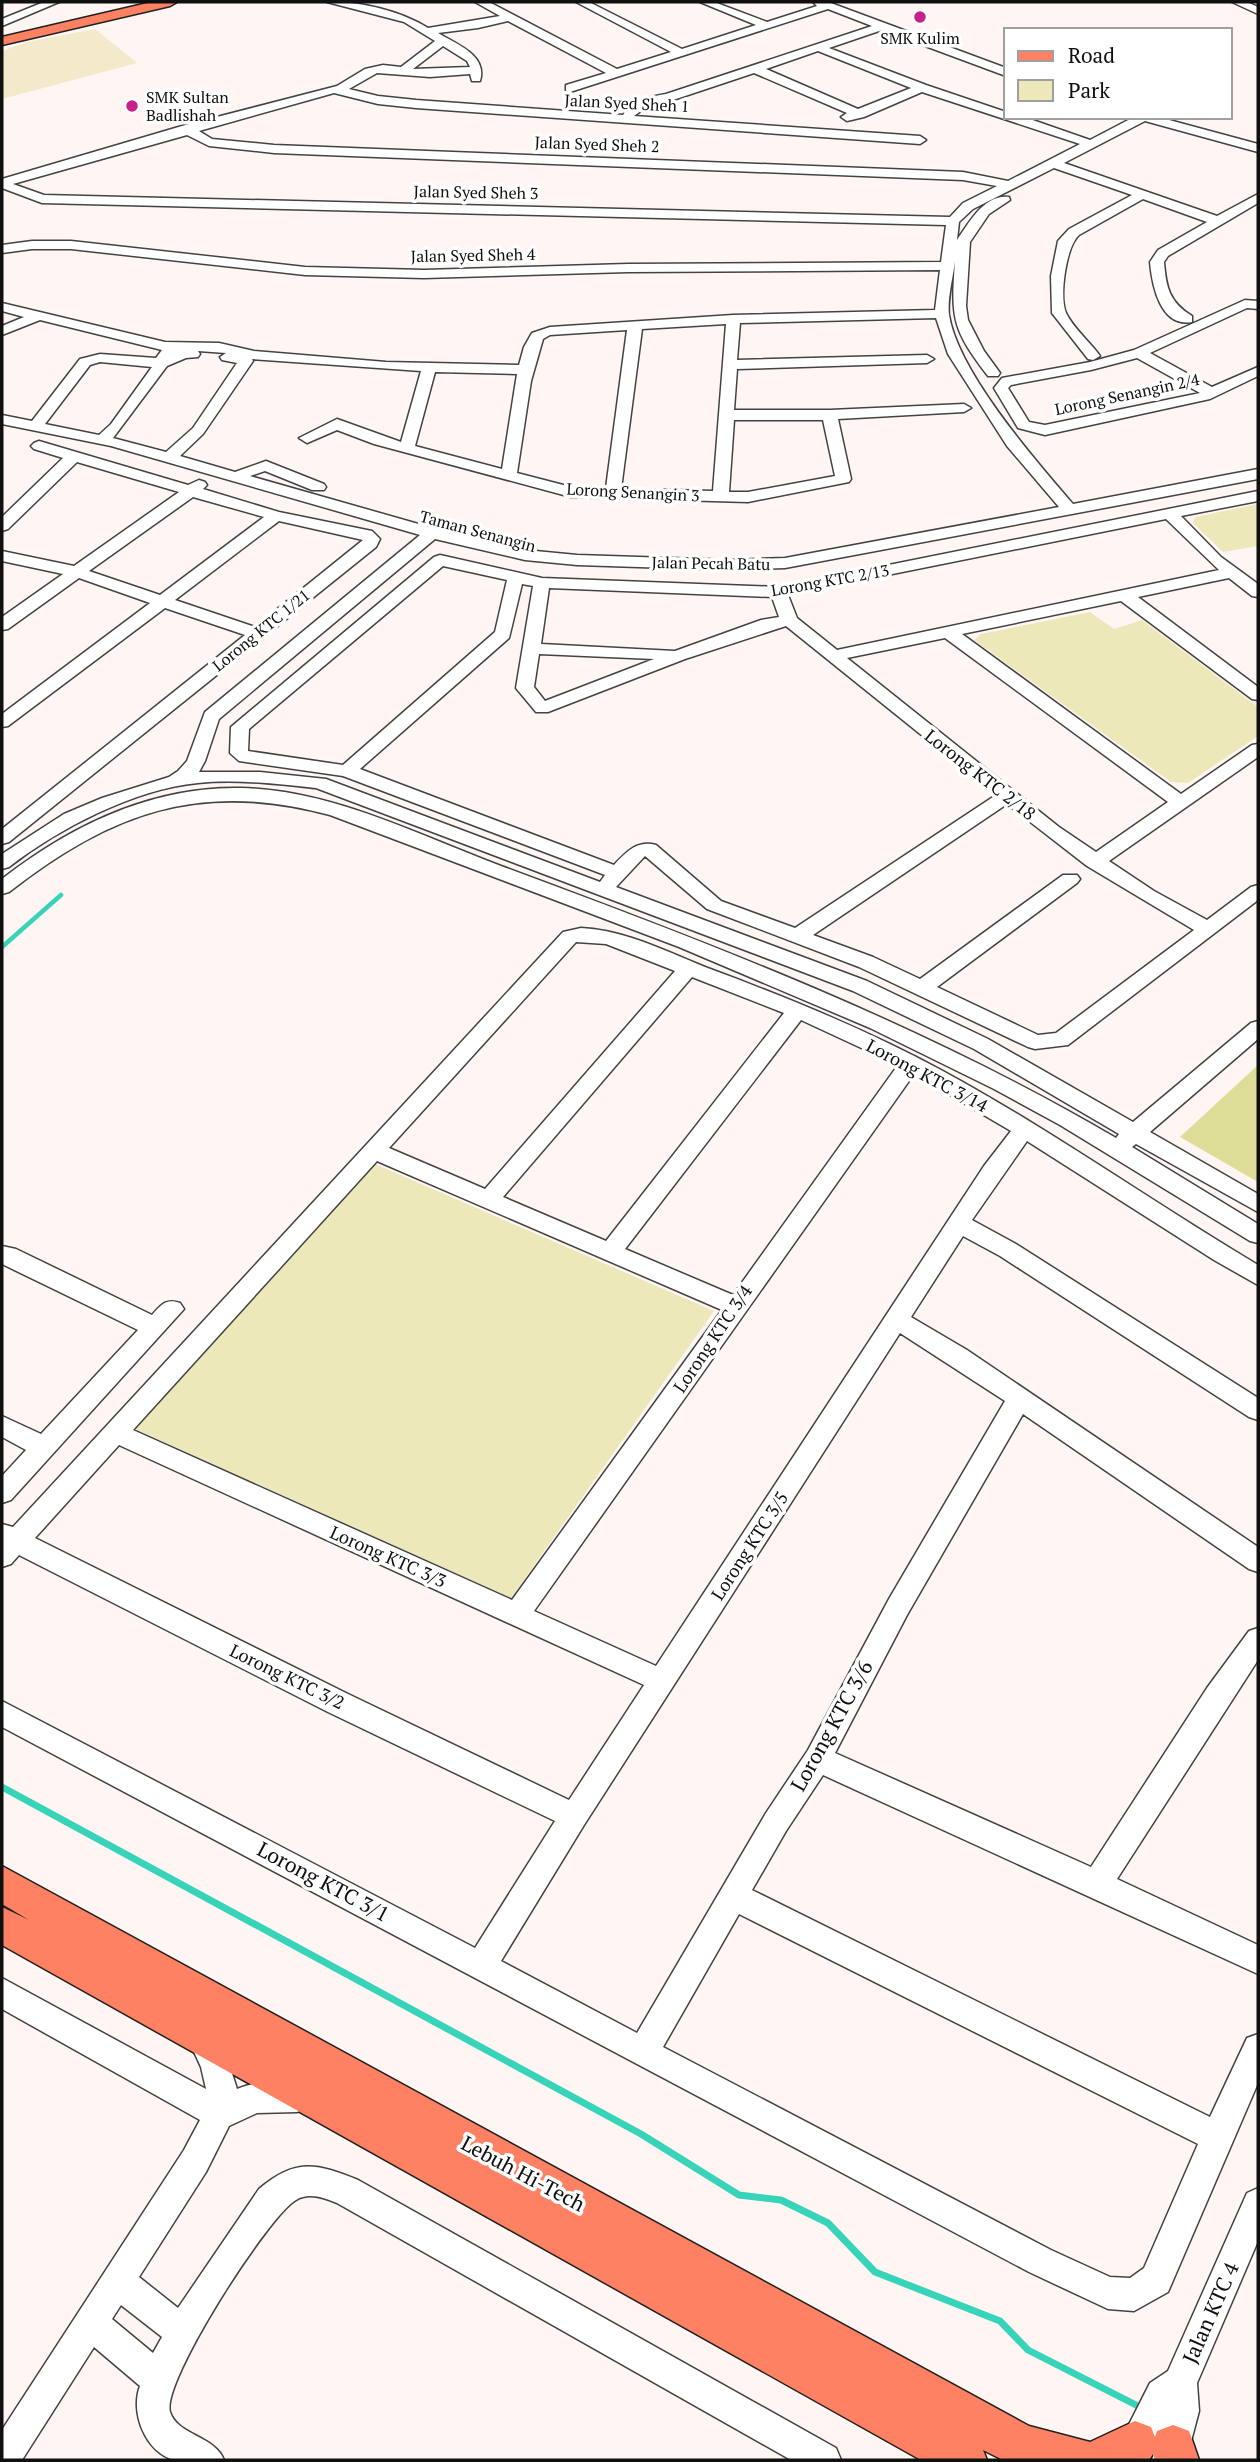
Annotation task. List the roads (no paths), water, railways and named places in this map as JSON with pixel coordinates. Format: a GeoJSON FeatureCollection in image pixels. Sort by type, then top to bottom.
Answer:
{"type":"FeatureCollection","features":[{"type":"Feature","properties":{"kind":"main road"},"geometry":{"type":"LineString","coordinates":[[2,41],[144,2]]}},
{"type":"Feature","properties":{"kind":"main road"},"geometry":{"type":"LineString","coordinates":[[2,35],[170,2]]}},
{"type":"Feature","properties":{"kind":"main road","name":"Lebuh Hi-Tech"},"geometry":{"type":"LineString","coordinates":[[2,1884],[416,2115],[1033,2453],[1080,2460]]}},
{"type":"Feature","properties":{"kind":"main road","name":"Lebuh Hi-Tech"},"geometry":{"type":"LineString","coordinates":[[2,1925],[200,2034],[309,2098],[965,2460]]}},
{"type":"Feature","properties":{"kind":"street"},"geometry":{"type":"LineString","coordinates":[[2,23],[53,2]]}},
{"type":"Feature","properties":{"kind":"street"},"geometry":{"type":"LineString","coordinates":[[2,183],[186,129],[337,89],[368,69],[383,68],[428,75],[448,71],[476,74],[472,59],[408,20],[333,2]]}},
{"type":"Feature","properties":{"kind":"street"},"geometry":{"type":"LineString","coordinates":[[481,2],[616,74]]}},
{"type":"Feature","properties":{"kind":"street"},"geometry":{"type":"LineString","coordinates":[[581,2],[680,52]]}},
{"type":"Feature","properties":{"kind":"street"},"geometry":{"type":"LineString","coordinates":[[705,2],[763,24]]}},
{"type":"Feature","properties":{"kind":"street"},"geometry":{"type":"LineString","coordinates":[[1238,2],[1258,10]]}},
{"type":"Feature","properties":{"kind":"street"},"geometry":{"type":"LineString","coordinates":[[570,88],[822,4],[1004,71]]}},
{"type":"Feature","properties":{"kind":"street"},"geometry":{"type":"LineString","coordinates":[[428,31],[478,25],[510,17]]}},
{"type":"Feature","properties":{"kind":"street"},"geometry":{"type":"LineString","coordinates":[[627,118],[631,108],[640,103],[669,97],[880,27]]}},
{"type":"Feature","properties":{"kind":"street"},"geometry":{"type":"LineString","coordinates":[[403,71],[443,41]]}},
{"type":"Feature","properties":{"kind":"street"},"geometry":{"type":"LineString","coordinates":[[819,48],[922,88],[1004,114]]}},
{"type":"Feature","properties":{"kind":"street"},"geometry":{"type":"LineString","coordinates":[[756,69],[860,114]]}},
{"type":"Feature","properties":{"kind":"street"},"geometry":{"type":"LineString","coordinates":[[822,131],[827,124],[860,114],[922,88]]}},
{"type":"Feature","properties":{"kind":"street","name":"Jalan Syed Sheh 1"},"geometry":{"type":"LineString","coordinates":[[337,89],[379,100],[416,104],[920,140]]}},
{"type":"Feature","properties":{"kind":"street"},"geometry":{"type":"LineString","coordinates":[[1018,119],[1091,144]]}},
{"type":"Feature","properties":{"kind":"street"},"geometry":{"type":"LineString","coordinates":[[993,373],[977,352],[961,320],[959,306],[963,242],[984,211],[1091,144],[1140,119]]}},
{"type":"Feature","properties":{"kind":"street"},"geometry":{"type":"LineString","coordinates":[[1151,119],[1258,148]]}},
{"type":"Feature","properties":{"kind":"street","name":"Jalan Syed Sheh 2"},"geometry":{"type":"LineString","coordinates":[[186,129],[209,142],[251,147],[963,176],[1010,185]]}},
{"type":"Feature","properties":{"kind":"street"},"geometry":{"type":"LineString","coordinates":[[1218,221],[1059,165],[968,206],[953,221],[942,314],[955,354],[1015,446],[1064,504],[1123,488],[1258,461]]}},
{"type":"Feature","properties":{"kind":"street","name":"Jalan Syed Sheh 3"},"geometry":{"type":"LineString","coordinates":[[2,183],[42,199],[953,221]]}},
{"type":"Feature","properties":{"kind":"street"},"geometry":{"type":"LineString","coordinates":[[1093,356],[1059,313],[1058,276],[1065,241],[1074,232],[1143,194]]}},
{"type":"Feature","properties":{"kind":"street"},"geometry":{"type":"LineString","coordinates":[[1187,318],[1169,308],[1160,292],[1157,262],[1163,253],[1258,198]]}},
{"type":"Feature","properties":{"kind":"street","name":"Jalan Syed Sheh 4"},"geometry":{"type":"LineString","coordinates":[[2,248],[71,245],[305,271],[424,274],[628,268],[947,266]]}},
{"type":"Feature","properties":{"kind":"street","name":"Lorong Senangin 2/4"},"geometry":{"type":"LineString","coordinates":[[970,377],[1091,366],[1139,353],[1238,296],[1258,297]]}},
{"type":"Feature","properties":{"kind":"street","name":"Lorong Senangin 2/4"},"geometry":{"type":"LineString","coordinates":[[1258,305],[1245,304],[1187,318],[1121,348],[1036,371],[1002,384],[1001,388],[1023,425],[1045,430],[1084,429],[1212,393],[1258,371]]}},
{"type":"Feature","properties":{"kind":"street"},"geometry":{"type":"LineString","coordinates":[[2,307],[165,346],[219,347],[254,355],[429,367],[526,370]]}},
{"type":"Feature","properties":{"kind":"street"},"geometry":{"type":"LineString","coordinates":[[509,475],[526,370],[534,339],[550,331],[733,319],[942,314]]}},
{"type":"Feature","properties":{"kind":"street"},"geometry":{"type":"LineString","coordinates":[[2,331],[38,316]]}},
{"type":"Feature","properties":{"kind":"street"},"geometry":{"type":"LineString","coordinates":[[721,496],[733,319]]}},
{"type":"Feature","properties":{"kind":"street"},"geometry":{"type":"LineString","coordinates":[[613,493],[635,326]]}},
{"type":"Feature","properties":{"kind":"street"},"geometry":{"type":"LineString","coordinates":[[103,439],[116,427],[162,363],[165,346]]}},
{"type":"Feature","properties":{"kind":"street"},"geometry":{"type":"LineString","coordinates":[[1139,353],[1212,393]]}},
{"type":"Feature","properties":{"kind":"street"},"geometry":{"type":"LineString","coordinates":[[36,426],[85,362],[100,358],[162,363],[184,354],[246,361],[198,432],[170,457]]}},
{"type":"Feature","properties":{"kind":"street"},"geometry":{"type":"LineString","coordinates":[[730,365],[927,359]]}},
{"type":"Feature","properties":{"kind":"street"},"geometry":{"type":"LineString","coordinates":[[407,447],[429,367]]}},
{"type":"Feature","properties":{"kind":"street"},"geometry":{"type":"LineString","coordinates":[[1015,446],[1084,429],[1189,414],[1212,407],[1258,385]]}},
{"type":"Feature","properties":{"kind":"street"},"geometry":{"type":"LineString","coordinates":[[726,415],[830,415],[964,408]]}},
{"type":"Feature","properties":{"kind":"street"},"geometry":{"type":"LineString","coordinates":[[830,415],[843,479]]}},
{"type":"Feature","properties":{"kind":"street","name":"Jalan Pecah Batu"},"geometry":{"type":"LineString","coordinates":[[2,420],[103,439],[432,533],[525,555],[577,560],[754,565],[785,563],[1064,504],[1258,474]]}},
{"type":"Feature","properties":{"kind":"street","name":"Lorong Senangin 3"},"geometry":{"type":"LineString","coordinates":[[307,438],[337,425],[379,441],[571,492],[748,497],[843,479]]}},
{"type":"Feature","properties":{"kind":"street","name":"Lorong KTC 1/21"},"geometry":{"type":"LineString","coordinates":[[2,838],[370,544],[372,539],[366,534],[276,516],[190,492],[39,446]]}},
{"type":"Feature","properties":{"kind":"street"},"geometry":{"type":"LineString","coordinates":[[2,526],[75,455]]}},
{"type":"Feature","properties":{"kind":"street","name":"Taman Senangin"},"geometry":{"type":"LineString","coordinates":[[234,478],[266,466],[308,484],[543,549],[761,557],[846,543],[854,549]]}},
{"type":"Feature","properties":{"kind":"street"},"geometry":{"type":"LineString","coordinates":[[2,625],[216,473]]}},
{"type":"Feature","properties":{"kind":"street","name":"Lorong KTC 2/13"},"geometry":{"type":"LineString","coordinates":[[347,771],[286,761],[253,759],[239,753],[240,727],[436,562],[446,560],[515,579],[542,583],[779,592],[1258,496]]}},
{"type":"Feature","properties":{"kind":"street"},"geometry":{"type":"LineString","coordinates":[[1170,514],[1230,573],[1258,592]]}},
{"type":"Feature","properties":{"kind":"street"},"geometry":{"type":"LineString","coordinates":[[2,722],[276,516]]}},
{"type":"Feature","properties":{"kind":"street"},"geometry":{"type":"LineString","coordinates":[[400,524],[408,533],[411,542],[409,553]]}},
{"type":"Feature","properties":{"kind":"street"},"geometry":{"type":"LineString","coordinates":[[2,863],[62,821],[86,808],[186,776],[198,761],[204,728],[211,716],[432,533]]}},
{"type":"Feature","properties":{"kind":"street"},"geometry":{"type":"LineString","coordinates":[[2,556],[77,572],[256,633]]}},
{"type":"Feature","properties":{"kind":"street"},"geometry":{"type":"LineString","coordinates":[[832,656],[1230,573]]}},
{"type":"Feature","properties":{"kind":"street"},"geometry":{"type":"LineString","coordinates":[[515,579],[503,634],[347,771],[618,873]]}},
{"type":"Feature","properties":{"kind":"street"},"geometry":{"type":"LineString","coordinates":[[542,583],[525,688],[542,708],[679,655],[767,624],[789,620],[779,592]]}},
{"type":"Feature","properties":{"kind":"street"},"geometry":{"type":"LineString","coordinates":[[1124,595],[1258,695]]}},
{"type":"Feature","properties":{"kind":"street","name":"Lorong KTC 2/18"},"geometry":{"type":"LineString","coordinates":[[789,620],[1007,796],[1094,862],[1208,929]]}},
{"type":"Feature","properties":{"kind":"street"},"geometry":{"type":"LineString","coordinates":[[948,632],[1180,802]]}},
{"type":"Feature","properties":{"kind":"street"},"geometry":{"type":"LineString","coordinates":[[531,649],[679,655]]}},
{"type":"Feature","properties":{"kind":"street"},"geometry":{"type":"LineString","coordinates":[[1094,862],[1258,749]]}},
{"type":"Feature","properties":{"kind":"street"},"geometry":{"type":"LineString","coordinates":[[198,761],[209,774],[219,777]]}},
{"type":"Feature","properties":{"kind":"street"},"geometry":{"type":"LineString","coordinates":[[165,784],[198,778],[253,776],[319,783],[860,986],[981,1044],[1258,1204]]}},
{"type":"Feature","properties":{"kind":"street"},"geometry":{"type":"LineString","coordinates":[[2,888],[32,863],[69,840],[110,820],[141,809],[205,796],[242,794],[316,803],[598,908],[839,1005],[1000,1083],[1118,1148],[1258,1234]]}},
{"type":"Feature","properties":{"kind":"street"},"geometry":{"type":"LineString","coordinates":[[797,936],[1007,796]]}},
{"type":"Feature","properties":{"kind":"street"},"geometry":{"type":"LineString","coordinates":[[604,890],[636,852],[649,849],[713,905],[866,962],[1035,1042],[1060,1040],[1258,891]]}},
{"type":"Feature","properties":{"kind":"street"},"geometry":{"type":"LineString","coordinates":[[920,989],[1070,879]]}},
{"type":"Feature","properties":{"kind":"street","name":"Lorong KTC 3/14"},"geometry":{"type":"LineString","coordinates":[[372,1150],[570,937],[581,933],[593,934],[798,1010],[910,1064],[969,1095],[1258,1276]]}},
{"type":"Feature","properties":{"kind":"street"},"geometry":{"type":"LineString","coordinates":[[488,1200],[688,968]]}},
{"type":"Feature","properties":{"kind":"street"},"geometry":{"type":"LineString","coordinates":[[611,1251],[798,1010]]}},
{"type":"Feature","properties":{"kind":"street"},"geometry":{"type":"LineString","coordinates":[[1118,1148],[1258,1028]]}},
{"type":"Feature","properties":{"kind":"street","name":"Lorong KTC 3/4"},"geometry":{"type":"LineString","coordinates":[[517,1614],[643,1442],[736,1306],[910,1064]]}},
{"type":"Feature","properties":{"kind":"street","name":"Lorong KTC 3/5"},"geometry":{"type":"LineString","coordinates":[[481,1966],[574,1816],[992,1172],[1024,1130]]}},
{"type":"Feature","properties":{"kind":"street"},"geometry":{"type":"LineString","coordinates":[[7,1543],[114,1432],[372,1150],[736,1306]]}},
{"type":"Feature","properties":{"kind":"street"},"geometry":{"type":"LineString","coordinates":[[960,1224],[1008,1250],[1258,1410]]}},
{"type":"Feature","properties":{"kind":"street"},"geometry":{"type":"LineString","coordinates":[[2,1255],[8,1255],[154,1327]]}},
{"type":"Feature","properties":{"kind":"street"},"geometry":{"type":"LineString","coordinates":[[2,1493],[172,1309]]}},
{"type":"Feature","properties":{"kind":"street"},"geometry":{"type":"LineString","coordinates":[[897,1320],[1258,1561]]}},
{"type":"Feature","properties":{"kind":"street","name":"Lorong KTC 3/6"},"geometry":{"type":"LineString","coordinates":[[643,2053],[776,1822],[818,1759],[898,1606],[1019,1399]]}},
{"type":"Feature","properties":{"kind":"street"},"geometry":{"type":"LineString","coordinates":[[2,1426],[43,1447]]}},
{"type":"Feature","properties":{"kind":"street","name":"Lorong KTC 3/3"},"geometry":{"type":"LineString","coordinates":[[114,1432],[662,1681]]}},
{"type":"Feature","properties":{"kind":"street","name":"Lorong KTC 3/2"},"geometry":{"type":"LineString","coordinates":[[7,1543],[574,1816]]}},
{"type":"Feature","properties":{"kind":"street"},"geometry":{"type":"LineString","coordinates":[[1097,1884],[1217,1697],[1258,1639]]}},
{"type":"Feature","properties":{"kind":"street","name":"Lorong KTC 3/1"},"geometry":{"type":"LineString","coordinates":[[2,1713],[643,2053],[1040,2261],[1108,2293],[1135,2295],[1156,2280],[1217,2137]]}},
{"type":"Feature","properties":{"kind":"street"},"geometry":{"type":"LineString","coordinates":[[818,1759],[1258,1959]]}},
{"type":"Feature","properties":{"kind":"street"},"geometry":{"type":"LineString","coordinates":[[734,1896],[1217,2137],[1258,2049]]}},
{"type":"Feature","properties":{"kind":"street"},"geometry":{"type":"LineString","coordinates":[[2,1993],[221,2114]]}},
{"type":"Feature","properties":{"kind":"street"},"geometry":{"type":"LineString","coordinates":[[2,2460],[195,2161],[221,2114],[221,2075],[200,2034]]}},
{"type":"Feature","properties":{"kind":"street"},"geometry":{"type":"LineString","coordinates":[[221,2114],[241,2102],[269,2094],[309,2098]]}},
{"type":"Feature","properties":{"kind":"street"},"geometry":{"type":"LineString","coordinates":[[207,2460],[162,2432],[153,2410],[158,2380],[182,2332],[270,2200],[285,2186],[302,2180],[323,2181],[347,2191],[824,2460]]}},
{"type":"Feature","properties":{"kind":"street","name":"Jalan KTC 4"},"geometry":{"type":"LineString","coordinates":[[1147,2455],[1182,2411],[1180,2384],[1258,2204]]}},
{"type":"Feature","properties":{"kind":"street"},"geometry":{"type":"LineString","coordinates":[[117,2281],[182,2332]]}},
{"type":"Feature","properties":{"kind":"street"},"geometry":{"type":"LineString","coordinates":[[90,2323],[120,2345],[158,2380]]}},
{"type":"Feature","properties":{"kind":"waterway"},"geometry":{"type":"LineString","coordinates":[[2,947],[61,895]]}},
{"type":"Feature","properties":{"kind":"waterway"},"geometry":{"type":"LineString","coordinates":[[2,1787],[641,2134],[739,2195],[781,2200],[828,2223],[875,2272],[1000,2321],[1028,2350],[1138,2406]]}},
{"type":"Feature","properties":{"kind":"place","name":"SMK Kulim"},"geometry":{"type":"Point","coordinates":[920,17]}},
{"type":"Feature","properties":{"kind":"place","name":"SMK Sultan Badlishah"},"geometry":{"type":"Point","coordinates":[132,106]}}]}
